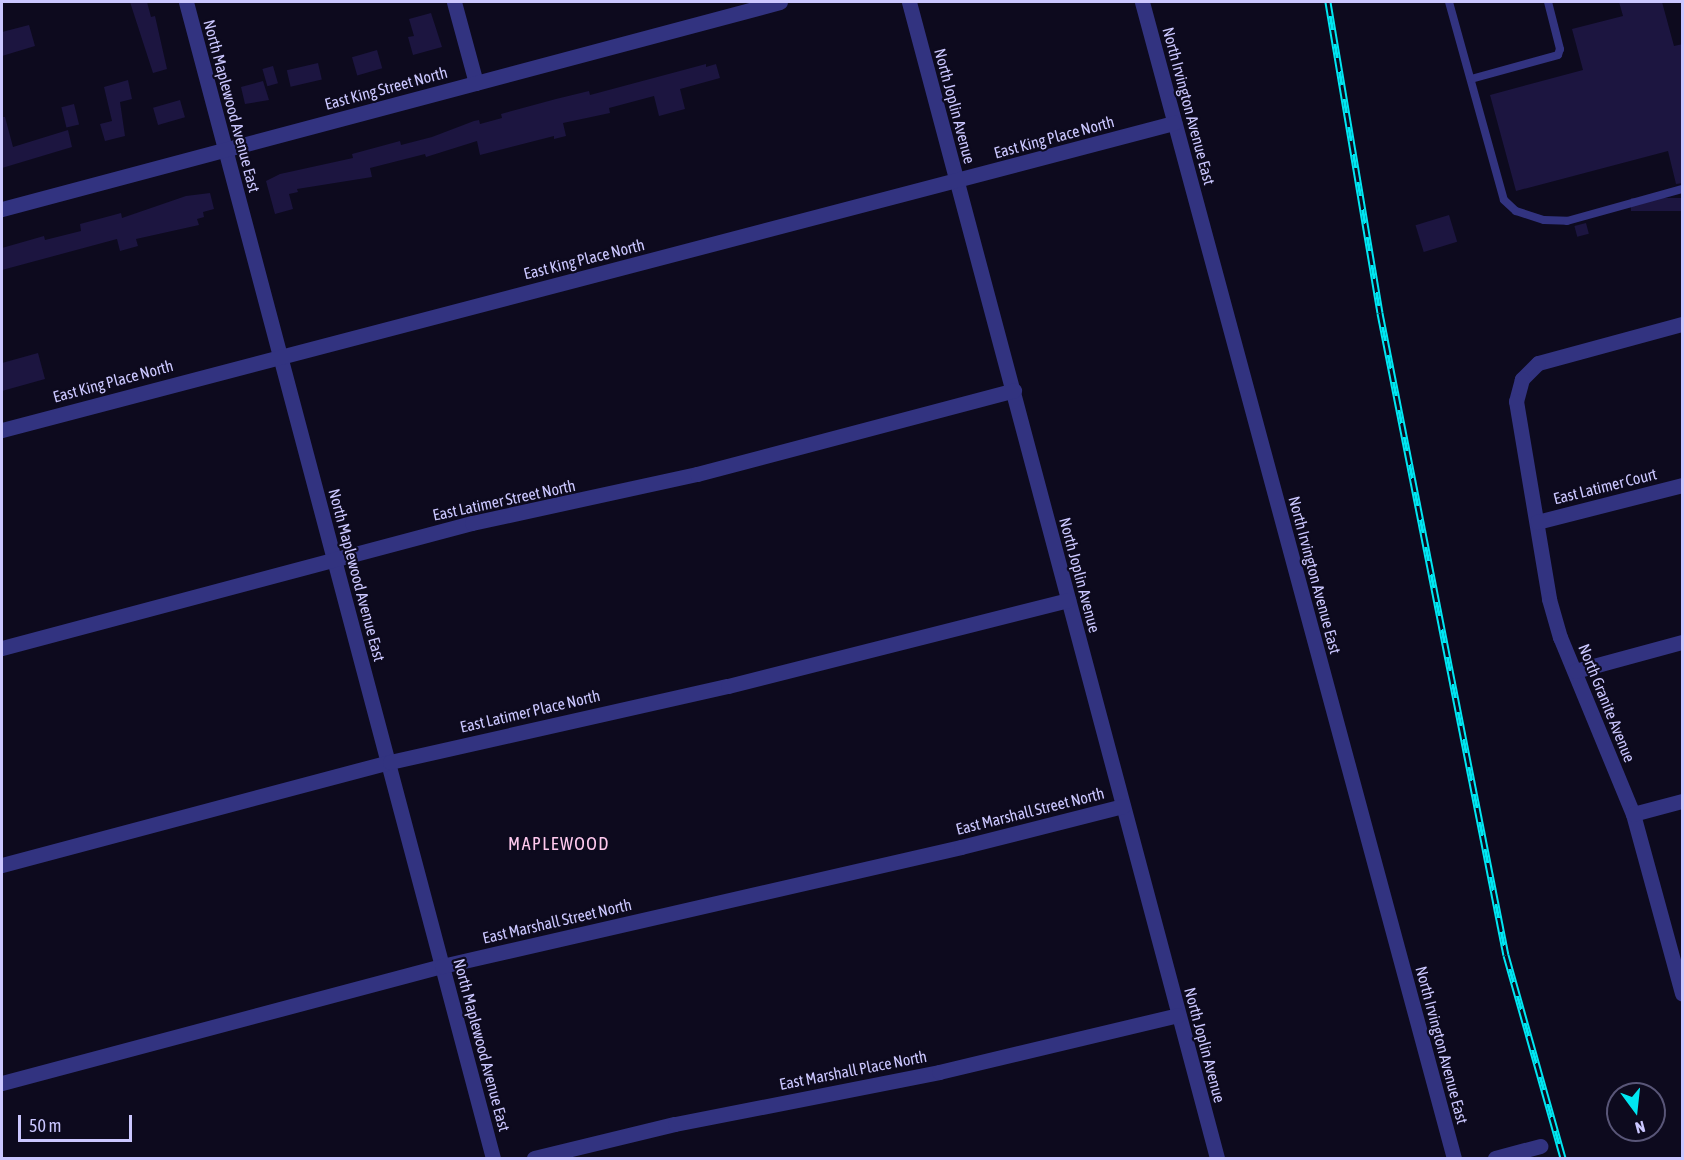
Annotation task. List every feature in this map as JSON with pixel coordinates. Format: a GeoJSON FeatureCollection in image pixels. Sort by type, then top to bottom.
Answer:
{"type":"FeatureCollection","features":[{"type":"Feature","properties":{"kind":"street","name":"North Maplewood Avenue East"},"geometry":{"type":"LineString","coordinates":[[186,2],[494,1158]]}},
{"type":"Feature","properties":{"kind":"street"},"geometry":{"type":"LineString","coordinates":[[454,2],[476,82]]}},
{"type":"Feature","properties":{"kind":"street","name":"East King Street North"},"geometry":{"type":"LineString","coordinates":[[2,209],[476,82],[729,8],[780,2]]}},
{"type":"Feature","properties":{"kind":"street","name":"North Joplin Avenue"},"geometry":{"type":"LineString","coordinates":[[909,2],[956,183],[1014,390],[1216,1158]]}},
{"type":"Feature","properties":{"kind":"street","name":"North Irvington Avenue East"},"geometry":{"type":"LineString","coordinates":[[1142,2],[1454,1158]]}},
{"type":"Feature","properties":{"kind":"street","name":"East King Place North"},"geometry":{"type":"LineString","coordinates":[[2,429],[956,183],[1174,123]]}},
{"type":"Feature","properties":{"kind":"street","name":"North Granite Avenue"},"geometry":{"type":"LineString","coordinates":[[1683,324],[1538,363],[1522,379],[1516,401],[1517,422],[1537,522],[1549,599],[1575,671],[1633,814],[1678,963],[1683,993]]}},
{"type":"Feature","properties":{"kind":"street","name":"East Latimer Street North"},"geometry":{"type":"LineString","coordinates":[[2,648],[472,523],[697,474],[1014,390]]}},
{"type":"Feature","properties":{"kind":"street","name":"East Latimer Court"},"geometry":{"type":"LineString","coordinates":[[1537,522],[1683,485]]}},
{"type":"Feature","properties":{"kind":"street","name":"East Latimer Place North"},"geometry":{"type":"LineString","coordinates":[[2,865],[390,762],[728,686],[1068,600]]}},
{"type":"Feature","properties":{"kind":"street"},"geometry":{"type":"LineString","coordinates":[[1575,671],[1683,642]]}},
{"type":"Feature","properties":{"kind":"street"},"geometry":{"type":"LineString","coordinates":[[1633,814],[1683,801]]}},
{"type":"Feature","properties":{"kind":"street","name":"East Marshall Street North"},"geometry":{"type":"LineString","coordinates":[[2,1083],[442,966],[961,847],[1123,806]]}},
{"type":"Feature","properties":{"kind":"street","name":"East Marshall Place North"},"geometry":{"type":"LineString","coordinates":[[534,1158],[675,1124],[939,1072],[1178,1015]]}},
{"type":"Feature","properties":{"kind":"street"},"geometry":{"type":"LineString","coordinates":[[1495,1158],[1540,1146]]}},
{"type":"Feature","properties":{"kind":"lane"},"geometry":{"type":"LineString","coordinates":[[1449,2],[1504,200],[1516,211],[1544,220],[1567,221],[1683,189]]}},
{"type":"Feature","properties":{"kind":"lane"},"geometry":{"type":"LineString","coordinates":[[1471,79],[1558,56],[1560,49],[1548,2]]}},
{"type":"Feature","properties":{"kind":"building"},"geometry":{"type":"Polygon","coordinates":[[[130,2],[147,2],[151,17],[155,16],[167,69],[153,73],[130,2]]]}},
{"type":"Feature","properties":{"kind":"building"},"geometry":{"type":"Polygon","coordinates":[[[1619,2],[1662,2],[1674,46],[1683,44],[1683,183],[1676,184],[1668,151],[1516,191],[1490,95],[1583,70],[1572,29],[1623,16],[1619,2]]]}},
{"type":"Feature","properties":{"kind":"building"},"geometry":{"type":"Polygon","coordinates":[[[431,13],[442,47],[413,55],[408,37],[414,36],[409,19],[431,13]]]}},
{"type":"Feature","properties":{"kind":"building"},"geometry":{"type":"Polygon","coordinates":[[[29,25],[35,46],[2,56],[2,32],[29,25]]]}},
{"type":"Feature","properties":{"kind":"building"},"geometry":{"type":"Polygon","coordinates":[[[377,50],[382,68],[357,75],[352,57],[377,50]]]}},
{"type":"Feature","properties":{"kind":"building"},"geometry":{"type":"Polygon","coordinates":[[[318,63],[322,80],[291,87],[287,70],[318,63]]]}},
{"type":"Feature","properties":{"kind":"building"},"geometry":{"type":"Polygon","coordinates":[[[706,64],[706,67],[716,64],[720,78],[680,89],[685,109],[659,116],[654,96],[609,108],[610,113],[563,123],[566,136],[554,139],[554,136],[480,155],[477,141],[426,157],[425,154],[370,168],[372,177],[297,189],[298,192],[289,194],[293,209],[275,214],[266,181],[280,174],[353,158],[352,154],[400,141],[401,145],[432,137],[474,121],[479,120],[480,124],[502,118],[501,114],[556,99],[589,91],[590,95],[706,64]]]}},
{"type":"Feature","properties":{"kind":"building"},"geometry":{"type":"Polygon","coordinates":[[[273,66],[278,83],[267,86],[262,69],[273,66]]]}},
{"type":"Feature","properties":{"kind":"building"},"geometry":{"type":"Polygon","coordinates":[[[128,80],[132,99],[120,102],[125,136],[105,141],[100,124],[112,121],[104,87],[128,80]]]}},
{"type":"Feature","properties":{"kind":"building"},"geometry":{"type":"Polygon","coordinates":[[[263,81],[269,100],[245,104],[241,87],[263,81]]]}},
{"type":"Feature","properties":{"kind":"building"},"geometry":{"type":"Polygon","coordinates":[[[180,100],[185,117],[158,125],[153,108],[180,100]]]}},
{"type":"Feature","properties":{"kind":"building"},"geometry":{"type":"Polygon","coordinates":[[[74,104],[79,124],[66,128],[61,107],[74,104]]]}},
{"type":"Feature","properties":{"kind":"building"},"geometry":{"type":"Polygon","coordinates":[[[2,117],[5,117],[13,147],[68,130],[72,147],[2,168],[2,117]]]}},
{"type":"Feature","properties":{"kind":"building"},"geometry":{"type":"Polygon","coordinates":[[[210,193],[214,209],[203,212],[204,217],[197,219],[199,225],[136,239],[138,246],[120,251],[117,239],[2,270],[2,248],[44,236],[45,240],[81,231],[80,224],[121,213],[122,218],[186,196],[210,193]]]}},
{"type":"Feature","properties":{"kind":"building"},"geometry":{"type":"Polygon","coordinates":[[[1631,198],[1682,198],[1682,211],[1631,211],[1631,198]]]}},
{"type":"Feature","properties":{"kind":"building"},"geometry":{"type":"Polygon","coordinates":[[[1449,215],[1457,242],[1424,252],[1416,225],[1449,215]]]}},
{"type":"Feature","properties":{"kind":"building"},"geometry":{"type":"Polygon","coordinates":[[[1586,223],[1589,234],[1577,237],[1574,226],[1586,223]]]}},
{"type":"Feature","properties":{"kind":"building"},"geometry":{"type":"Polygon","coordinates":[[[38,353],[45,379],[2,391],[2,363],[38,353]]]}},
{"type":"Feature","properties":{"kind":"railway"},"geometry":{"type":"LineString","coordinates":[[1328,2],[1380,313],[1506,955],[1563,1158]]}},
{"type":"Feature","properties":{"kind":"district","name":"MAPLEWOOD"},"geometry":{"type":"Point","coordinates":[559,844]}}]}
